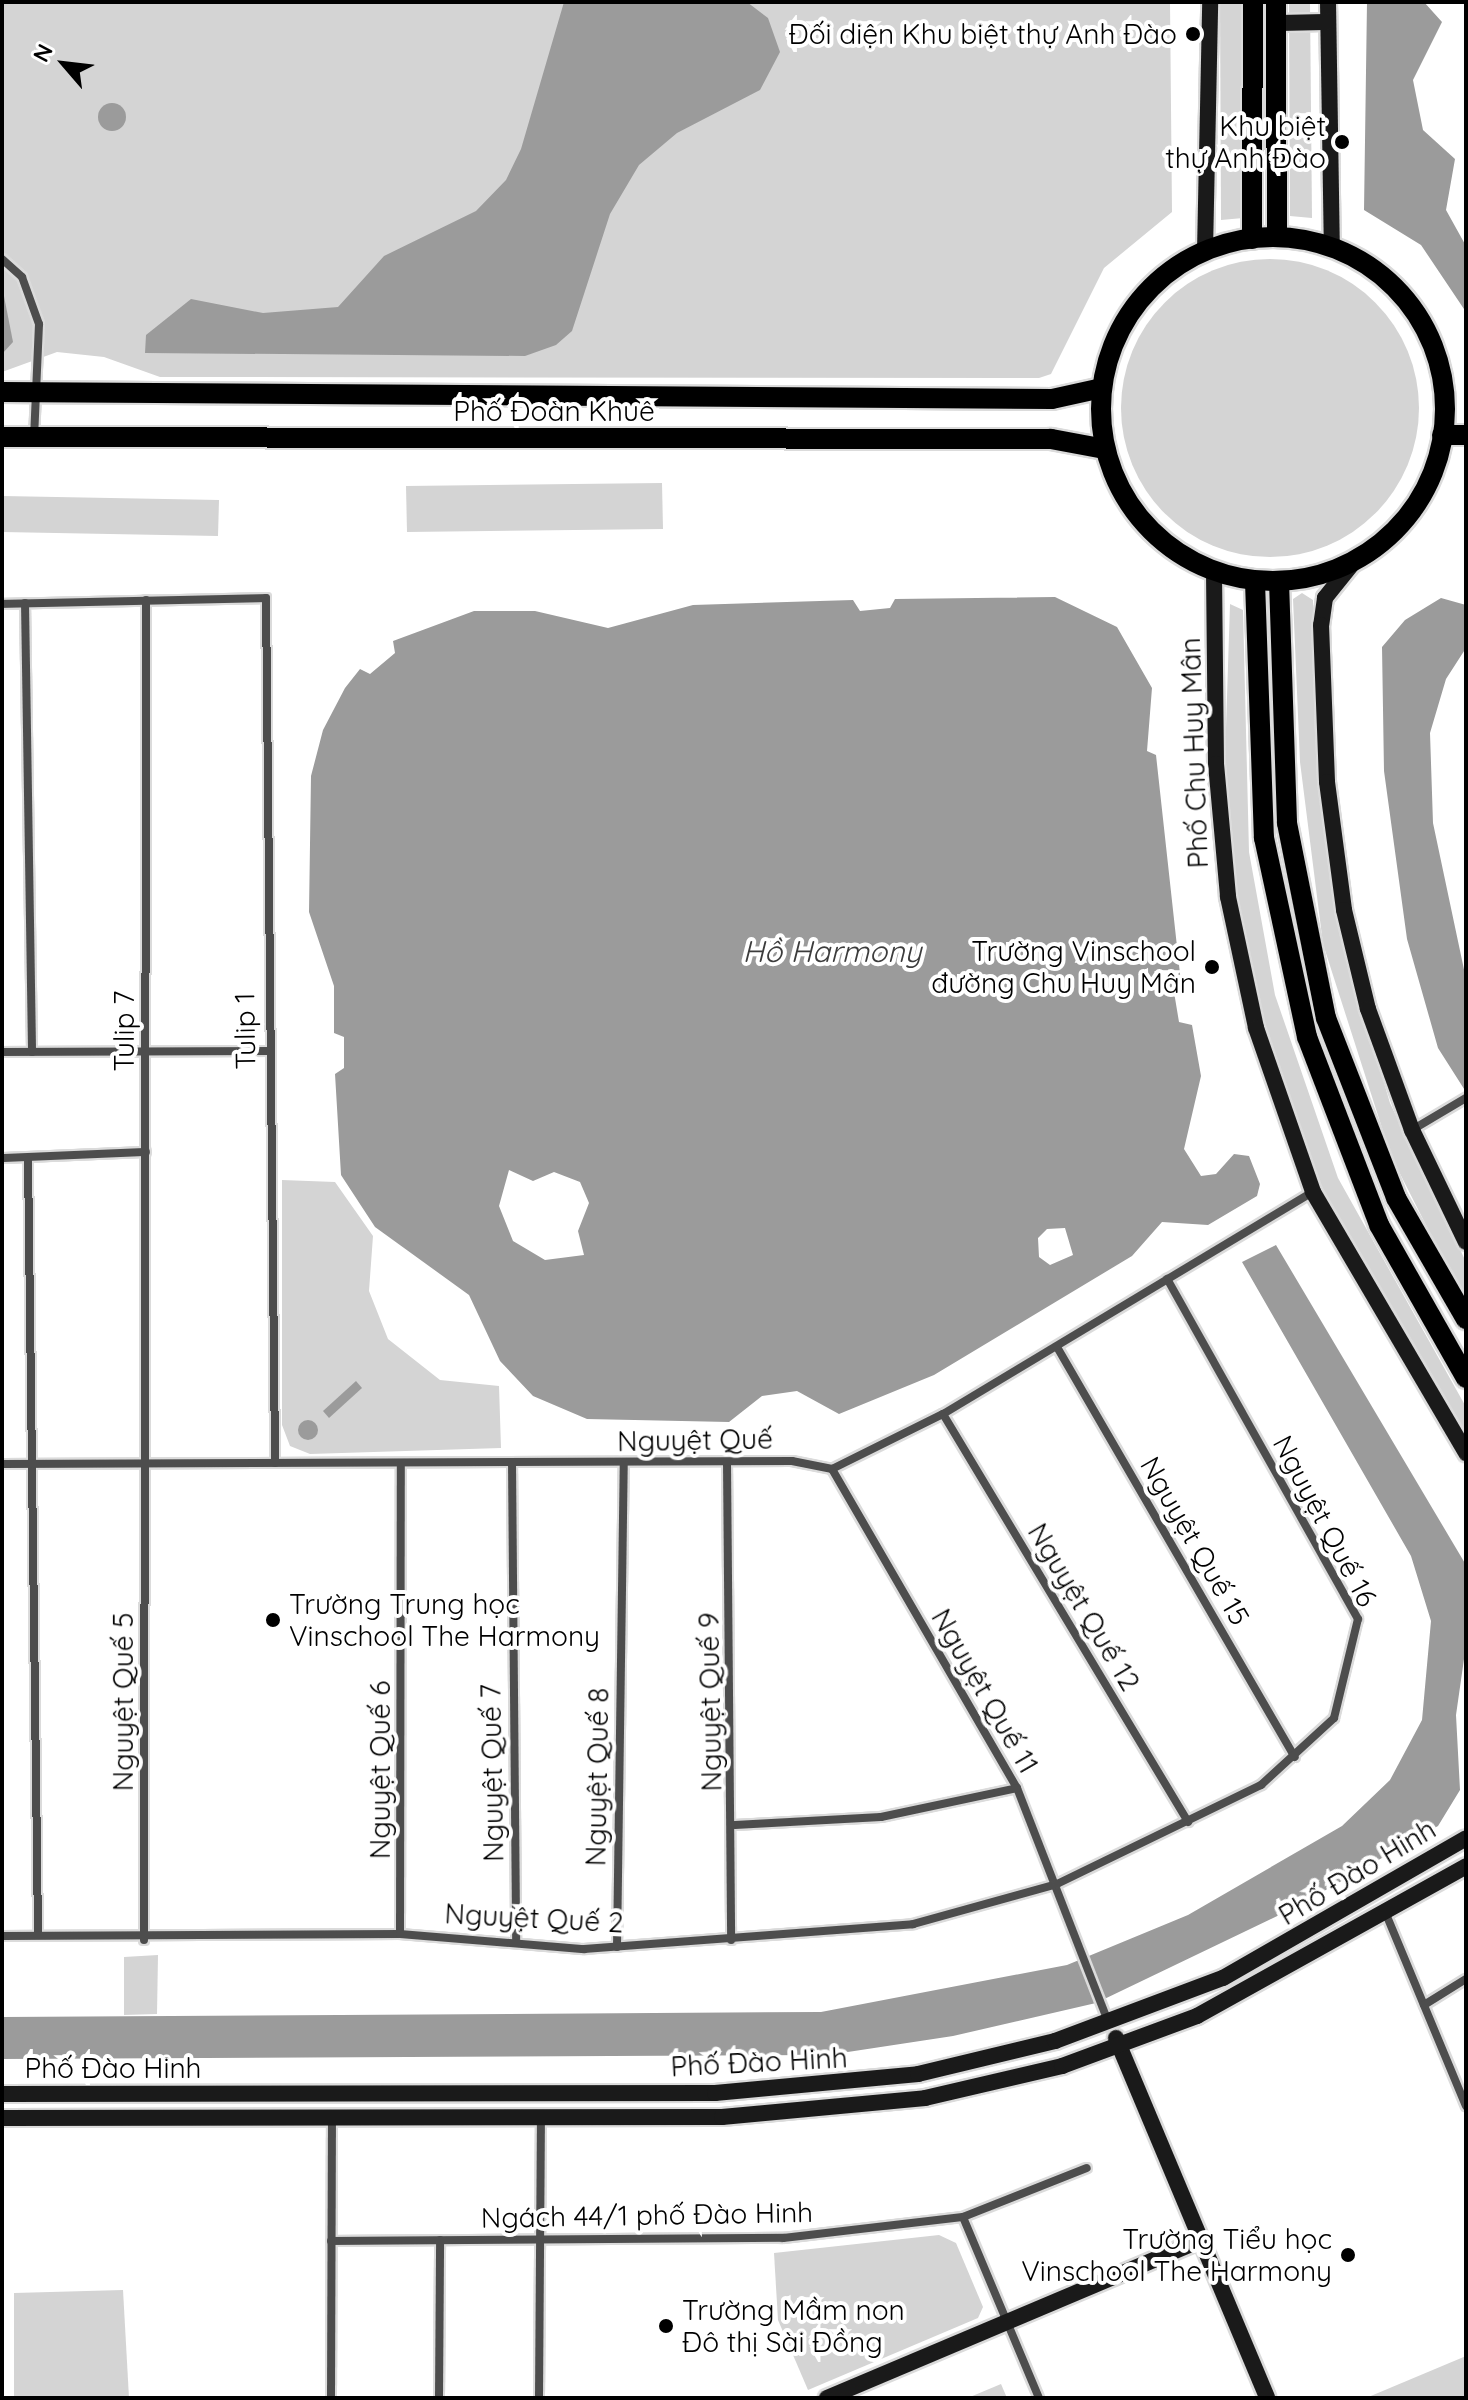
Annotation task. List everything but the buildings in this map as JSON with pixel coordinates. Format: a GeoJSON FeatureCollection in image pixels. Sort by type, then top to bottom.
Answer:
{"type":"FeatureCollection","features":[{"type":"Feature","properties":{"kind":"main road"},"geometry":{"type":"LineString","coordinates":[[1252,239],[1253,2]]}},
{"type":"Feature","properties":{"kind":"main road"},"geometry":{"type":"LineString","coordinates":[[1276,12],[1277,237]]}},
{"type":"Feature","properties":{"kind":"main road"},"geometry":{"type":"LineString","coordinates":[[1277,237],[1332,247],[1381,274],[1410,305],[1432,341],[1445,395],[1442,435],[1417,505],[1353,563],[1279,581],[1255,582],[1214,572],[1143,525],[1105,449],[1102,388],[1135,306],[1205,251],[1252,239],[1277,237]]}},
{"type":"Feature","properties":{"kind":"main road","name":"Phố Đoàn Khuê"},"geometry":{"type":"LineString","coordinates":[[2,392],[1052,399],[1102,388]]}},
{"type":"Feature","properties":{"kind":"main road"},"geometry":{"type":"LineString","coordinates":[[1445,395],[1466,395]]}},
{"type":"Feature","properties":{"kind":"main road"},"geometry":{"type":"LineString","coordinates":[[1442,435],[1466,435]]}},
{"type":"Feature","properties":{"kind":"main road","name":"Phố Đoàn Khuê"},"geometry":{"type":"LineString","coordinates":[[2,437],[1051,439],[1105,449]]}},
{"type":"Feature","properties":{"kind":"main road"},"geometry":{"type":"LineString","coordinates":[[1279,581],[1287,823],[1326,1018],[1396,1198],[1466,1319]]}},
{"type":"Feature","properties":{"kind":"main road"},"geometry":{"type":"LineString","coordinates":[[1255,582],[1264,838],[1307,1037],[1379,1225],[1466,1378]]}},
{"type":"Feature","properties":{"kind":"street"},"geometry":{"type":"LineString","coordinates":[[1205,251],[1210,2]]}},
{"type":"Feature","properties":{"kind":"street"},"geometry":{"type":"LineString","coordinates":[[1328,2],[1332,247]]}},
{"type":"Feature","properties":{"kind":"street"},"geometry":{"type":"LineString","coordinates":[[1276,12],[1328,22]]}},
{"type":"Feature","properties":{"kind":"street"},"geometry":{"type":"LineString","coordinates":[[2,259],[22,277],[39,324],[34,438]]}},
{"type":"Feature","properties":{"kind":"street"},"geometry":{"type":"LineString","coordinates":[[1353,563],[1325,598],[1321,625],[1327,782],[1344,910],[1368,1009],[1412,1130],[1466,1242]]}},
{"type":"Feature","properties":{"kind":"street","name":"Phố Chu Huy Mân"},"geometry":{"type":"LineString","coordinates":[[1214,572],[1216,764],[1228,897],[1256,1028],[1313,1192],[1466,1453]]}},
{"type":"Feature","properties":{"kind":"street","name":"Tulip 1"},"geometry":{"type":"LineString","coordinates":[[146,600],[266,598],[267,1051],[275,1463]]}},
{"type":"Feature","properties":{"kind":"street"},"geometry":{"type":"LineString","coordinates":[[2,604],[146,600]]}},
{"type":"Feature","properties":{"kind":"street","name":"Tulip 7"},"geometry":{"type":"LineString","coordinates":[[146,600],[146,1463]]}},
{"type":"Feature","properties":{"kind":"street"},"geometry":{"type":"LineString","coordinates":[[25,603],[32,1052]]}},
{"type":"Feature","properties":{"kind":"street"},"geometry":{"type":"LineString","coordinates":[[2,1052],[267,1051]]}},
{"type":"Feature","properties":{"kind":"street"},"geometry":{"type":"LineString","coordinates":[[1412,1130],[1466,1098]]}},
{"type":"Feature","properties":{"kind":"street"},"geometry":{"type":"LineString","coordinates":[[2,1158],[146,1152]]}},
{"type":"Feature","properties":{"kind":"street"},"geometry":{"type":"LineString","coordinates":[[28,1158],[29,1463],[38,1935]]}},
{"type":"Feature","properties":{"kind":"street","name":"Nguyệt Quế"},"geometry":{"type":"LineString","coordinates":[[2,1464],[727,1463],[832,1469],[943,1414],[1313,1192]]}},
{"type":"Feature","properties":{"kind":"street","name":"Nguyệt Quế 16"},"geometry":{"type":"LineString","coordinates":[[1057,1884],[1261,1785],[1295,1757],[1334,1718],[1358,1619],[1167,1279]]}},
{"type":"Feature","properties":{"kind":"street","name":"Nguyệt Quế 15"},"geometry":{"type":"LineString","coordinates":[[1057,1347],[1295,1757]]}},
{"type":"Feature","properties":{"kind":"street","name":"Nguyệt Quế 12"},"geometry":{"type":"LineString","coordinates":[[943,1414],[1188,1822]]}},
{"type":"Feature","properties":{"kind":"street","name":"Nguyệt Quế 5"},"geometry":{"type":"LineString","coordinates":[[144,1940],[146,1463]]}},
{"type":"Feature","properties":{"kind":"street","name":"Nguyệt Quế 6"},"geometry":{"type":"LineString","coordinates":[[400,1934],[401,1463]]}},
{"type":"Feature","properties":{"kind":"street","name":"Nguyệt Quế 7"},"geometry":{"type":"LineString","coordinates":[[512,1463],[516,1939]]}},
{"type":"Feature","properties":{"kind":"street","name":"Nguyệt Quế 8"},"geometry":{"type":"LineString","coordinates":[[617,1947],[624,1463]]}},
{"type":"Feature","properties":{"kind":"street","name":"Nguyệt Quế 9"},"geometry":{"type":"LineString","coordinates":[[727,1463],[735,1825],[731,1940]]}},
{"type":"Feature","properties":{"kind":"street","name":"Nguyệt Quế 11"},"geometry":{"type":"LineString","coordinates":[[832,1469],[1017,1788],[1106,2016]]}},
{"type":"Feature","properties":{"kind":"street"},"geometry":{"type":"LineString","coordinates":[[735,1825],[881,1817],[1017,1788]]}},
{"type":"Feature","properties":{"kind":"street","name":"Phố Đào Hinh"},"geometry":{"type":"LineString","coordinates":[[2,2094],[786,2090],[952,2068],[1254,1963],[1466,1838]]}},
{"type":"Feature","properties":{"kind":"street","name":"Phố Đào Hinh"},"geometry":{"type":"LineString","coordinates":[[2,2118],[758,2116],[897,2103],[994,2084],[1120,2046],[1252,1991],[1466,1866]]}},
{"type":"Feature","properties":{"kind":"street","name":"Nguyệt Quế 2"},"geometry":{"type":"LineString","coordinates":[[2,1936],[144,1940],[400,1934],[617,1947],[913,1924],[1057,1884]]}},
{"type":"Feature","properties":{"kind":"street"},"geometry":{"type":"LineString","coordinates":[[1386,1914],[1466,2106]]}},
{"type":"Feature","properties":{"kind":"street"},"geometry":{"type":"LineString","coordinates":[[1424,2005],[1466,1979]]}},
{"type":"Feature","properties":{"kind":"street"},"geometry":{"type":"LineString","coordinates":[[1106,2016],[1267,2398]]}},
{"type":"Feature","properties":{"kind":"street"},"geometry":{"type":"LineString","coordinates":[[539,2398],[541,2117]]}},
{"type":"Feature","properties":{"kind":"street"},"geometry":{"type":"LineString","coordinates":[[331,2398],[332,2118]]}},
{"type":"Feature","properties":{"kind":"street","name":"Ngách 44/1 phố Đào Hinh"},"geometry":{"type":"LineString","coordinates":[[331,2241],[795,2238],[963,2217],[1087,2168]]}},
{"type":"Feature","properties":{"kind":"street"},"geometry":{"type":"LineString","coordinates":[[963,2217],[1039,2398]]}},
{"type":"Feature","properties":{"kind":"street"},"geometry":{"type":"LineString","coordinates":[[439,2398],[440,2240]]}},
{"type":"Feature","properties":{"kind":"street"},"geometry":{"type":"LineString","coordinates":[[827,2398],[1201,2240]]}},
{"type":"Feature","properties":{"kind":"shaded area"},"geometry":{"type":"Polygon","coordinates":[[[2,2],[1170,2],[1172,212],[1104,268],[1051,374],[1039,378],[160,377],[104,357],[57,352],[2,372],[2,2]]]}},
{"type":"Feature","properties":{"kind":"shaded area"},"geometry":{"type":"Polygon","coordinates":[[[1220,2],[1241,2],[1243,218],[1221,220],[1220,2]]]}},
{"type":"Feature","properties":{"kind":"shaded area"},"geometry":{"type":"Polygon","coordinates":[[[1289,2],[1310,2],[1312,218],[1290,216],[1289,2]]]}},
{"type":"Feature","properties":{"kind":"shaded area"},"geometry":{"type":"Polygon","coordinates":[[[1255,259],[1285,259],[1313,265],[1340,276],[1365,292],[1386,313],[1402,338],[1413,365],[1419,408],[1417,437],[1402,478],[1386,503],[1365,524],[1340,540],[1313,551],[1285,557],[1255,557],[1227,551],[1200,540],[1175,524],[1154,503],[1138,478],[1127,451],[1121,423],[1121,393],[1127,365],[1138,338],[1154,313],[1175,292],[1200,276],[1227,265],[1255,259]]]}},
{"type":"Feature","properties":{"kind":"shaded area"},"geometry":{"type":"Polygon","coordinates":[[[662,483],[663,529],[407,532],[406,486],[662,483]]]}},
{"type":"Feature","properties":{"kind":"shaded area"},"geometry":{"type":"Polygon","coordinates":[[[2,496],[219,500],[218,536],[2,532],[2,496]]]}},
{"type":"Feature","properties":{"kind":"shaded area"},"geometry":{"type":"Polygon","coordinates":[[[1302,593],[1313,600],[1315,734],[1335,915],[1390,1103],[1466,1262],[1466,1304],[1391,1156],[1323,944],[1300,762],[1293,599],[1302,593]]]}},
{"type":"Feature","properties":{"kind":"shaded area"},"geometry":{"type":"Polygon","coordinates":[[[1230,604],[1243,610],[1249,852],[1275,995],[1338,1178],[1466,1407],[1466,1441],[1321,1187],[1264,1026],[1235,895],[1225,759],[1230,604]]]}},
{"type":"Feature","properties":{"kind":"shaded area"},"geometry":{"type":"Polygon","coordinates":[[[282,1180],[335,1182],[373,1236],[369,1291],[388,1339],[440,1380],[499,1386],[501,1448],[310,1454],[290,1446],[282,1425],[282,1180]]]}},
{"type":"Feature","properties":{"kind":"shaded area"},"geometry":{"type":"Polygon","coordinates":[[[158,1955],[157,2014],[124,2015],[124,1957],[158,1955]]]}},
{"type":"Feature","properties":{"kind":"shaded area"},"geometry":{"type":"Polygon","coordinates":[[[939,2235],[956,2243],[983,2307],[978,2318],[808,2390],[778,2320],[774,2253],[939,2235]]]}},
{"type":"Feature","properties":{"kind":"shaded area"},"geometry":{"type":"Polygon","coordinates":[[[123,2290],[129,2398],[14,2398],[14,2293],[123,2290]]]}},
{"type":"Feature","properties":{"kind":"shaded area"},"geometry":{"type":"Polygon","coordinates":[[[1466,2356],[1466,2398],[1366,2398],[1466,2356]]]}},
{"type":"Feature","properties":{"kind":"shaded area"},"geometry":{"type":"Polygon","coordinates":[[[1001,2384],[1007,2398],[970,2397],[1001,2384]]]}},
{"type":"Feature","properties":{"kind":"water"},"geometry":{"type":"Polygon","coordinates":[[[564,2],[747,2],[768,18],[780,52],[760,90],[677,133],[639,165],[610,214],[572,331],[556,345],[525,356],[145,353],[146,335],[191,299],[263,313],[338,307],[384,256],[476,211],[506,180],[521,149],[564,2]]]}},
{"type":"Feature","properties":{"kind":"water"},"geometry":{"type":"Polygon","coordinates":[[[1367,2],[1424,2],[1442,22],[1413,80],[1423,130],[1455,159],[1446,210],[1466,246],[1466,312],[1421,245],[1364,210],[1367,2]]]}},
{"type":"Feature","properties":{"kind":"water"},"geometry":{"type":"Polygon","coordinates":[[[112,103],[122,107],[126,117],[122,127],[112,131],[102,127],[98,117],[102,107],[112,103]]]}},
{"type":"Feature","properties":{"kind":"water"},"geometry":{"type":"Polygon","coordinates":[[[2,286],[13,342],[2,354],[2,286]]]}},
{"type":"Feature","properties":{"kind":"water","name":"Hồ Harmony"},"geometry":{"type":"Polygon","coordinates":[[[1055,597],[1117,627],[1152,688],[1147,751],[1156,755],[1181,983],[1174,992],[1179,1022],[1192,1025],[1201,1076],[1184,1149],[1201,1176],[1216,1174],[1234,1154],[1249,1156],[1260,1184],[1257,1196],[1208,1225],[1162,1222],[1132,1256],[934,1375],[839,1414],[797,1391],[762,1396],[729,1422],[587,1419],[533,1396],[500,1361],[469,1295],[375,1227],[341,1175],[335,1074],[344,1068],[344,1037],[334,1033],[334,986],[309,912],[311,776],[323,730],[345,688],[360,669],[370,674],[395,653],[393,641],[474,611],[535,611],[608,628],[693,605],[853,600],[860,611],[890,608],[895,599],[1055,597]],[[509,1170],[499,1206],[513,1241],[545,1260],[584,1255],[578,1231],[589,1203],[580,1182],[554,1172],[533,1181],[509,1170]],[[1065,1228],[1047,1229],[1038,1238],[1039,1257],[1050,1265],[1073,1255],[1065,1228]]]}},
{"type":"Feature","properties":{"kind":"water"},"geometry":{"type":"Polygon","coordinates":[[[1441,598],[1466,605],[1466,648],[1446,679],[1430,733],[1433,823],[1466,979],[1466,1092],[1438,1048],[1407,939],[1384,771],[1382,647],[1405,620],[1441,598]]]}},
{"type":"Feature","properties":{"kind":"water"},"geometry":{"type":"Polygon","coordinates":[[[1276,1245],[1466,1565],[1466,1645],[1456,1715],[1460,1790],[1438,1826],[1296,1907],[1096,2003],[953,2036],[828,2055],[2,2059],[2,2017],[821,2012],[1067,1965],[1188,1915],[1342,1826],[1390,1780],[1422,1720],[1431,1621],[1411,1556],[1242,1262],[1276,1245]]]}},
{"type":"Feature","properties":{"kind":"water"},"geometry":{"type":"Polygon","coordinates":[[[356,1381],[362,1388],[329,1418],[323,1411],[356,1381]]]}},
{"type":"Feature","properties":{"kind":"water"},"geometry":{"type":"Polygon","coordinates":[[[308,1420],[315,1423],[318,1430],[315,1437],[308,1440],[301,1437],[298,1430],[301,1423],[308,1420]]]}},
{"type":"Feature","properties":{"kind":"place","name":"Đối diện Khu biệt thự Anh Đào"},"geometry":{"type":"Point","coordinates":[1193,34]}},
{"type":"Feature","properties":{"kind":"place","name":"Khu biệt thự Anh Đào"},"geometry":{"type":"Point","coordinates":[1342,142]}},
{"type":"Feature","properties":{"kind":"place","name":"Trường Vinschool đường Chu Huy Mân"},"geometry":{"type":"Point","coordinates":[1212,967]}},
{"type":"Feature","properties":{"kind":"place","name":"Trường Trung học Vinschool The Harmony"},"geometry":{"type":"Point","coordinates":[273,1620]}},
{"type":"Feature","properties":{"kind":"place","name":"Trường Tiểu học Vinschool The Harmony"},"geometry":{"type":"Point","coordinates":[1348,2255]}},
{"type":"Feature","properties":{"kind":"place","name":"Trường Mầm non Đô thị Sài Đồng"},"geometry":{"type":"Point","coordinates":[666,2326]}}]}
